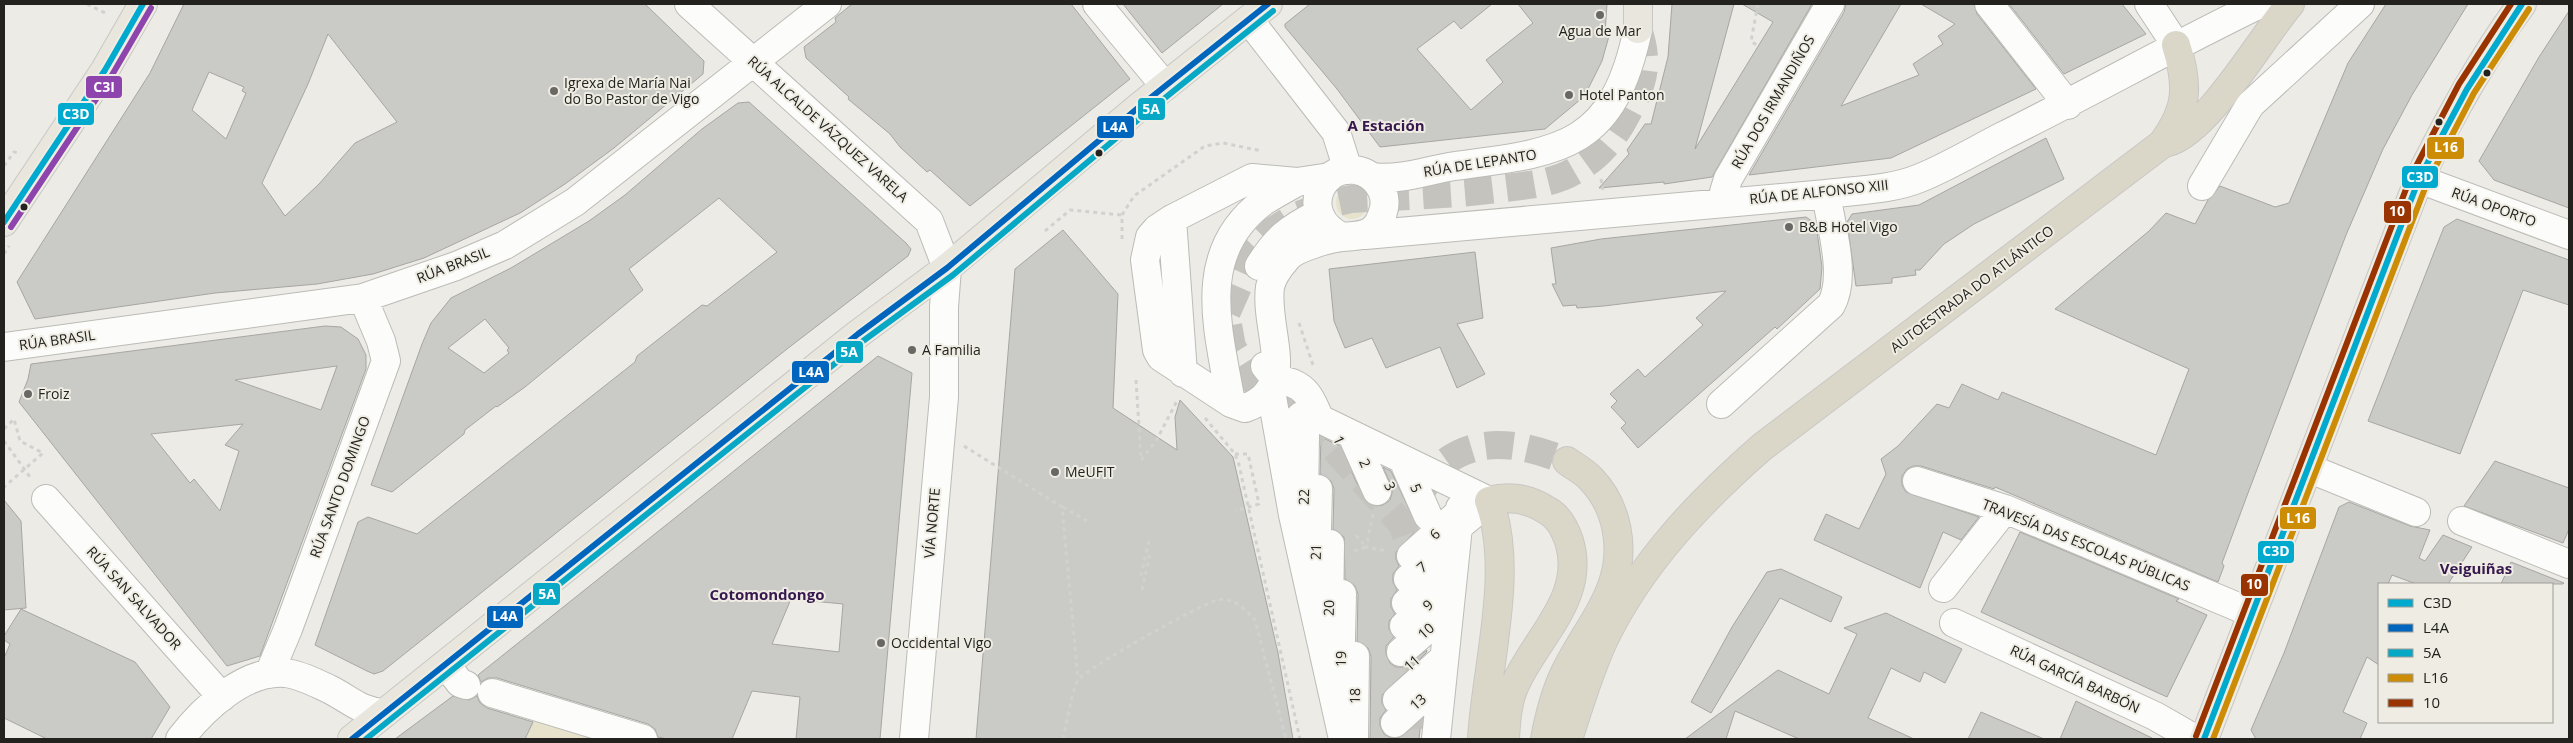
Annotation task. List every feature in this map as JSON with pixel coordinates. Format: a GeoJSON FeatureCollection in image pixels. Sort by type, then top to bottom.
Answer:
{"type":"FeatureCollection","features":[{"type":"Feature","properties":{"kind":"highway"},"geometry":{"type":"LineString","coordinates":[[2158,148],[2176,140],[2189,131],[2214,106],[2290,4]]}},
{"type":"Feature","properties":{"kind":"highway"},"geometry":{"type":"LineString","coordinates":[[2158,148],[2180,114],[2186,92],[2183,68],[2176,45]]}},
{"type":"Feature","properties":{"kind":"highway","name":"AUTOESTRADA DO ATLÁNTICO"},"geometry":{"type":"LineString","coordinates":[[1568,739],[1593,664],[1630,592],[1662,548],[1708,496],[1790,426],[2158,148]]}},
{"type":"Feature","properties":{"kind":"highway"},"geometry":{"type":"LineString","coordinates":[[1545,739],[1550,713],[1562,678],[1613,582],[1618,552],[1616,524],[1608,501],[1591,478],[1567,461]]}},
{"type":"Feature","properties":{"kind":"highway"},"geometry":{"type":"LineString","coordinates":[[1482,739],[1497,610],[1499,562],[1496,520],[1489,501],[1500,498],[1536,503],[1553,514],[1565,531],[1572,550],[1573,577],[1565,601],[1529,656],[1513,688],[1506,716],[1505,739]]}},
{"type":"Feature","properties":{"kind":"main road"},"geometry":{"type":"LineString","coordinates":[[4,222],[105,70],[143,4]]}},
{"type":"Feature","properties":{"kind":"main road"},"geometry":{"type":"LineString","coordinates":[[2204,739],[2419,179],[2469,83],[2522,4]]}},
{"type":"Feature","properties":{"kind":"main road"},"geometry":{"type":"LineString","coordinates":[[367,723],[446,665],[858,334],[946,268],[1165,86],[1259,12]]}},
{"type":"Feature","properties":{"kind":"street","name":"RÚA ALCALDE VÁZQUEZ VARELA"},"geometry":{"type":"LineString","coordinates":[[689,4],[929,221],[946,268]]}},
{"type":"Feature","properties":{"kind":"street","name":"RÚA BRASIL"},"geometry":{"type":"LineString","coordinates":[[4,347],[363,298],[456,266],[505,245],[575,202],[827,4]]}},
{"type":"Feature","properties":{"kind":"street"},"geometry":{"type":"LineString","coordinates":[[1097,4],[1165,86]]}},
{"type":"Feature","properties":{"kind":"street","name":"RÚA DOS IRMANDIÑOS"},"geometry":{"type":"LineString","coordinates":[[1729,201],[1724,192],[1724,185],[1830,4]]}},
{"type":"Feature","properties":{"kind":"street"},"geometry":{"type":"LineString","coordinates":[[1989,4],[2068,104]]}},
{"type":"Feature","properties":{"kind":"street"},"geometry":{"type":"LineString","coordinates":[[2149,4],[2176,45]]}},
{"type":"Feature","properties":{"kind":"street","name":"RÚA DE ALFONSO XIII"},"geometry":{"type":"LineString","coordinates":[[1303,560],[1282,450],[1273,385],[1270,287],[1277,270],[1288,255],[1302,248],[1354,236],[1729,201],[1826,194],[1890,186],[1919,179],[2068,104],[2176,45],[2260,4]]}},
{"type":"Feature","properties":{"kind":"street"},"geometry":{"type":"LineString","coordinates":[[2202,186],[2250,105],[2360,4]]}},
{"type":"Feature","properties":{"kind":"street"},"geometry":{"type":"LineString","coordinates":[[1259,12],[1336,132],[1350,175]]}},
{"type":"Feature","properties":{"kind":"street","name":"RÚA DE LEPANTO"},"geometry":{"type":"LineString","coordinates":[[1297,182],[1350,175],[1404,177],[1430,170],[1539,154],[1569,142],[1593,126],[1615,96],[1630,64],[1638,16]]}},
{"type":"Feature","properties":{"kind":"street"},"geometry":{"type":"LineString","coordinates":[[1350,175],[1380,186],[1384,197],[1381,219],[1375,228],[1354,236],[1324,224],[1318,214],[1317,203],[1319,192],[1350,175]]}},
{"type":"Feature","properties":{"kind":"street"},"geometry":{"type":"LineString","coordinates":[[1273,385],[1264,400],[1245,408],[1182,382],[1156,350],[1145,260],[1150,237],[1172,218],[1252,178],[1297,182]]}},
{"type":"Feature","properties":{"kind":"street","name":"RÚA OPORTO"},"geometry":{"type":"LineString","coordinates":[[2419,179],[2569,235]]}},
{"type":"Feature","properties":{"kind":"street"},"geometry":{"type":"LineString","coordinates":[[1231,403],[1216,310],[1218,269],[1225,246],[1237,228],[1263,202],[1297,182]]}},
{"type":"Feature","properties":{"kind":"street"},"geometry":{"type":"LineString","coordinates":[[1721,404],[1831,305],[1836,295],[1837,269],[1826,194]]}},
{"type":"Feature","properties":{"kind":"street"},"geometry":{"type":"LineString","coordinates":[[1273,385],[1261,361],[1256,345],[1253,287],[1259,266],[1272,245],[1293,226],[1318,214]]}},
{"type":"Feature","properties":{"kind":"street","name":"VÍA NORTE"},"geometry":{"type":"LineString","coordinates":[[914,739],[944,396],[946,268]]}},
{"type":"Feature","properties":{"kind":"street","name":"RÚA SANTO DOMINGO"},"geometry":{"type":"LineString","coordinates":[[269,674],[288,629],[386,361],[381,341],[363,298]]}},
{"type":"Feature","properties":{"kind":"street"},"geometry":{"type":"LineString","coordinates":[[1273,385],[1298,386],[1353,439],[1448,621]]}},
{"type":"Feature","properties":{"kind":"street"},"geometry":{"type":"LineString","coordinates":[[1282,450],[1287,429],[1301,416],[1353,439]]}},
{"type":"Feature","properties":{"kind":"street","name":"5"},"geometry":{"type":"LineString","coordinates":[[1353,439],[1394,500]]}},
{"type":"Feature","properties":{"kind":"street","name":"3"},"geometry":{"type":"LineString","coordinates":[[1353,439],[1394,500]]}},
{"type":"Feature","properties":{"kind":"street","name":"1"},"geometry":{"type":"LineString","coordinates":[[1353,439],[1394,500]]}},
{"type":"Feature","properties":{"kind":"street","name":"22"},"geometry":{"type":"LineString","coordinates":[[1303,560],[1353,439]]}},
{"type":"Feature","properties":{"kind":"street"},"geometry":{"type":"LineString","coordinates":[[2308,468],[2416,512]]}},
{"type":"Feature","properties":{"kind":"street","name":"TRAVESÍA DAS ESCOLAS PÚBLICAS"},"geometry":{"type":"LineString","coordinates":[[1918,481],[2005,509],[2252,613]]}},
{"type":"Feature","properties":{"kind":"street","name":"21"},"geometry":{"type":"LineString","coordinates":[[1315,616],[1318,489]]}},
{"type":"Feature","properties":{"kind":"street","name":"RÚA SAN SALVADOR"},"geometry":{"type":"LineString","coordinates":[[46,499],[222,697]]}},
{"type":"Feature","properties":{"kind":"street"},"geometry":{"type":"LineString","coordinates":[[1402,650],[1448,621],[1489,501]]}},
{"type":"Feature","properties":{"kind":"street"},"geometry":{"type":"LineString","coordinates":[[1943,588],[2005,509]]}},
{"type":"Feature","properties":{"kind":"street"},"geometry":{"type":"LineString","coordinates":[[2462,521],[2569,564]]}},
{"type":"Feature","properties":{"kind":"street","name":"20"},"geometry":{"type":"LineString","coordinates":[[1328,672],[1330,544]]}},
{"type":"Feature","properties":{"kind":"street"},"geometry":{"type":"LineString","coordinates":[[1303,560],[1328,672],[1345,734]]}},
{"type":"Feature","properties":{"kind":"street","name":"19"},"geometry":{"type":"LineString","coordinates":[[1342,594],[1345,734]]}},
{"type":"Feature","properties":{"kind":"street"},"geometry":{"type":"LineString","coordinates":[[1402,650],[1448,621]]}},
{"type":"Feature","properties":{"kind":"street","name":"6"},"geometry":{"type":"LineString","coordinates":[[1402,650],[1448,621]]}},
{"type":"Feature","properties":{"kind":"street","name":"11"},"geometry":{"type":"LineString","coordinates":[[1402,650],[1448,621]]}},
{"type":"Feature","properties":{"kind":"street","name":"RÚA GARCÍA BARBÓN"},"geometry":{"type":"LineString","coordinates":[[1954,623],[2156,716],[2195,739]]}},
{"type":"Feature","properties":{"kind":"street","name":"18"},"geometry":{"type":"LineString","coordinates":[[1345,734],[1355,653]]}},
{"type":"Feature","properties":{"kind":"street"},"geometry":{"type":"LineString","coordinates":[[446,665],[460,683],[643,739]]}},
{"type":"Feature","properties":{"kind":"street"},"geometry":{"type":"LineString","coordinates":[[180,739],[192,723],[222,697],[250,680],[269,674],[287,673],[332,690],[367,723]]}},
{"type":"Feature","properties":{"kind":"path"},"geometry":{"type":"LineString","coordinates":[[86,4],[105,14]]}},
{"type":"Feature","properties":{"kind":"path"},"geometry":{"type":"LineString","coordinates":[[1758,4],[1751,41],[1758,46]]}},
{"type":"Feature","properties":{"kind":"path"},"geometry":{"type":"LineString","coordinates":[[1045,231],[1070,210],[1122,215]]}},
{"type":"Feature","properties":{"kind":"path"},"geometry":{"type":"LineString","coordinates":[[1296,314],[1313,365]]}},
{"type":"Feature","properties":{"kind":"path"},"geometry":{"type":"LineString","coordinates":[[1136,380],[1141,460],[1156,441],[1182,382]]}},
{"type":"Feature","properties":{"kind":"path"},"geometry":{"type":"LineString","coordinates":[[1200,412],[1235,454],[1250,507],[1300,739]]}},
{"type":"Feature","properties":{"kind":"path"},"geometry":{"type":"LineString","coordinates":[[4,429],[14,419],[20,441],[43,452],[4,486]]}},
{"type":"Feature","properties":{"kind":"path"},"geometry":{"type":"LineString","coordinates":[[4,441],[24,470]]}},
{"type":"Feature","properties":{"kind":"path"},"geometry":{"type":"LineString","coordinates":[[959,443],[1087,521]]}},
{"type":"Feature","properties":{"kind":"path"},"geometry":{"type":"LineString","coordinates":[[1235,454],[1248,454],[1259,504]]}},
{"type":"Feature","properties":{"kind":"path"},"geometry":{"type":"LineString","coordinates":[[1394,500],[1366,547],[1402,650]]}},
{"type":"Feature","properties":{"kind":"path"},"geometry":{"type":"LineString","coordinates":[[1235,510],[1264,504]]}},
{"type":"Feature","properties":{"kind":"path"},"geometry":{"type":"LineString","coordinates":[[1062,507],[1078,680],[1063,739]]}},
{"type":"Feature","properties":{"kind":"path"},"geometry":{"type":"LineString","coordinates":[[1141,576],[1149,540]]}},
{"type":"Feature","properties":{"kind":"path"},"geometry":{"type":"LineString","coordinates":[[1142,590],[1150,554]]}},
{"type":"Feature","properties":{"kind":"path"},"geometry":{"type":"LineString","coordinates":[[1078,680],[1096,666],[1186,613],[1219,599],[1242,605],[1255,620],[1286,739]]}},
{"type":"Feature","properties":{"kind":"shaded area"},"geometry":{"type":"Polygon","coordinates":[[[1352,187],[1363,192],[1368,203],[1363,214],[1352,219],[1341,214],[1336,203],[1341,192],[1352,187]]]}},
{"type":"Feature","properties":{"kind":"shaded area"},"geometry":{"type":"Polygon","coordinates":[[[535,717],[603,739],[525,739],[535,717]]]}},
{"type":"Feature","properties":{"kind":"building"},"geometry":{"type":"Polygon","coordinates":[[[184,4],[645,4],[704,61],[703,74],[614,148],[565,184],[520,213],[424,258],[373,274],[317,284],[215,293],[35,319],[17,282],[150,73],[184,4]],[[328,34],[308,84],[262,183],[285,216],[319,184],[355,143],[397,122],[328,34]],[[209,72],[192,110],[226,139],[246,93],[242,91],[244,87],[209,72]]]}},
{"type":"Feature","properties":{"kind":"building"},"geometry":{"type":"Polygon","coordinates":[[[852,4],[1071,4],[1130,79],[970,206],[930,170],[927,172],[900,147],[890,134],[848,99],[849,97],[806,58],[804,47],[836,22],[835,18],[852,4]]]}},
{"type":"Feature","properties":{"kind":"building"},"geometry":{"type":"Polygon","coordinates":[[[1123,4],[1223,4],[1162,53],[1123,4]]]}},
{"type":"Feature","properties":{"kind":"building"},"geometry":{"type":"Polygon","coordinates":[[[1310,4],[1492,4],[1461,29],[1454,21],[1417,49],[1471,110],[1503,82],[1486,60],[1533,23],[1518,4],[1607,4],[1605,33],[1609,36],[1602,61],[1588,89],[1586,88],[1581,99],[1545,129],[1380,147],[1337,89],[1285,27],[1285,24],[1310,4]]]}},
{"type":"Feature","properties":{"kind":"building"},"geometry":{"type":"Polygon","coordinates":[[[1672,4],[1734,4],[1695,149],[1773,22],[1742,4],[1812,4],[1712,177],[1664,184],[1664,182],[1599,188],[1629,154],[1627,150],[1645,124],[1651,124],[1668,57],[1672,4]]]}},
{"type":"Feature","properties":{"kind":"building"},"geometry":{"type":"Polygon","coordinates":[[[1846,4],[1901,4],[1841,106],[1919,75],[1913,64],[1943,44],[1938,36],[1955,24],[1921,4],[1974,4],[1977,14],[2036,89],[1891,158],[1749,175],[1844,12],[1846,4]]]}},
{"type":"Feature","properties":{"kind":"building"},"geometry":{"type":"Polygon","coordinates":[[[2009,4],[2122,4],[2146,34],[2064,74],[2009,4]]]}},
{"type":"Feature","properties":{"kind":"building"},"geometry":{"type":"Polygon","coordinates":[[[2386,4],[2468,4],[2412,95],[2383,149],[2346,235],[2222,563],[2224,566],[2218,582],[1995,487],[1994,489],[1921,466],[1913,466],[1907,469],[1902,476],[1902,485],[1906,492],[1979,517],[1961,540],[1943,532],[1920,588],[1814,540],[1826,514],[1859,529],[1886,474],[1881,459],[1898,446],[1937,404],[1949,408],[1962,384],[1998,400],[2002,392],[2156,455],[2189,369],[2055,309],[2149,231],[2166,213],[2195,224],[2208,200],[2220,186],[2275,207],[2289,203],[2348,63],[2386,4]]]}},
{"type":"Feature","properties":{"kind":"building"},"geometry":{"type":"Polygon","coordinates":[[[2569,11],[2569,208],[2494,180],[2479,161],[2539,57],[2569,11]]]}},
{"type":"Feature","properties":{"kind":"building"},"geometry":{"type":"Polygon","coordinates":[[[749,102],[906,243],[911,249],[908,256],[787,349],[383,671],[374,674],[315,645],[358,522],[368,517],[417,534],[635,362],[637,356],[702,305],[707,306],[777,252],[719,198],[629,269],[643,290],[525,387],[465,430],[464,434],[392,492],[371,485],[422,344],[431,323],[451,298],[511,268],[589,221],[625,195],[702,129],[738,103],[749,102]],[[485,319],[448,348],[484,373],[509,353],[507,350],[509,348],[485,319]]]}},
{"type":"Feature","properties":{"kind":"building"},"geometry":{"type":"Polygon","coordinates":[[[2046,138],[2064,179],[1974,224],[1944,244],[1920,270],[1915,270],[1916,275],[1892,278],[1892,283],[1856,286],[1847,222],[1852,214],[1919,205],[2046,138]]]}},
{"type":"Feature","properties":{"kind":"building"},"geometry":{"type":"Polygon","coordinates":[[[1806,217],[1816,224],[1822,267],[1820,289],[1777,329],[1775,327],[1638,448],[1621,428],[1626,423],[1611,407],[1617,401],[1610,394],[1638,369],[1645,377],[1703,325],[1696,318],[1726,291],[1604,306],[1577,308],[1576,305],[1563,306],[1552,284],[1556,284],[1551,248],[1601,239],[1806,217]]]}},
{"type":"Feature","properties":{"kind":"building"},"geometry":{"type":"Polygon","coordinates":[[[2457,219],[2569,260],[2569,305],[2523,290],[2460,454],[2368,421],[2444,227],[2457,219]]]}},
{"type":"Feature","properties":{"kind":"building"},"geometry":{"type":"Polygon","coordinates":[[[1063,230],[1118,294],[1113,408],[1177,450],[1175,417],[1180,400],[1233,457],[1278,653],[1293,739],[976,739],[1015,269],[1063,230]]]}},
{"type":"Feature","properties":{"kind":"building"},"geometry":{"type":"Polygon","coordinates":[[[1475,252],[1483,318],[1457,324],[1485,374],[1457,388],[1440,347],[1386,368],[1372,338],[1345,348],[1334,321],[1329,269],[1475,252]]]}},
{"type":"Feature","properties":{"kind":"building"},"geometry":{"type":"Polygon","coordinates":[[[325,326],[341,327],[358,339],[366,355],[366,369],[260,656],[227,666],[19,402],[28,379],[31,364],[325,326]],[[337,366],[235,380],[321,410],[337,366]],[[243,424],[151,434],[190,483],[194,479],[220,511],[239,451],[225,445],[243,424]]]}},
{"type":"Feature","properties":{"kind":"building"},"geometry":{"type":"Polygon","coordinates":[[[878,356],[912,373],[880,739],[796,739],[800,697],[752,691],[732,739],[667,739],[658,737],[655,729],[648,724],[497,678],[488,678],[481,682],[478,675],[878,356]],[[791,599],[772,644],[839,652],[843,604],[791,599]]]}},
{"type":"Feature","properties":{"kind":"building"},"geometry":{"type":"Polygon","coordinates":[[[1321,437],[1340,446],[1368,504],[1375,506],[1383,505],[1390,500],[1392,493],[1391,485],[1383,467],[1391,471],[1418,528],[1396,552],[1399,566],[1393,574],[1393,582],[1397,590],[1391,599],[1391,607],[1395,614],[1389,621],[1389,629],[1394,637],[1386,646],[1386,654],[1390,663],[1396,667],[1403,667],[1427,650],[1382,695],[1382,703],[1386,710],[1380,718],[1380,726],[1384,734],[1391,738],[1398,738],[1421,721],[1419,739],[1370,739],[1371,656],[1368,648],[1357,641],[1358,594],[1355,586],[1345,579],[1344,537],[1333,529],[1334,489],[1331,481],[1320,474],[1321,437]]]}},
{"type":"Feature","properties":{"kind":"building"},"geometry":{"type":"Polygon","coordinates":[[[2495,461],[2569,488],[2569,529],[2563,543],[2464,506],[2495,461]]]}},
{"type":"Feature","properties":{"kind":"building"},"geometry":{"type":"Polygon","coordinates":[[[4,500],[21,521],[26,608],[4,610],[4,500]]]}},
{"type":"Feature","properties":{"kind":"building"},"geometry":{"type":"Polygon","coordinates":[[[2349,502],[2410,526],[2430,530],[2419,558],[2425,561],[2443,535],[2472,547],[2449,583],[2413,583],[2392,575],[2388,583],[2378,583],[2378,664],[2367,657],[2343,712],[2367,723],[2360,739],[2256,739],[2251,730],[2284,653],[2339,507],[2349,502]]]}},
{"type":"Feature","properties":{"kind":"building"},"geometry":{"type":"Polygon","coordinates":[[[2020,532],[2179,599],[2176,601],[2207,615],[2167,697],[1981,612],[2020,532]]]}},
{"type":"Feature","properties":{"kind":"building"},"geometry":{"type":"Polygon","coordinates":[[[2511,562],[2564,583],[2553,584],[2501,583],[2511,562]]]}},
{"type":"Feature","properties":{"kind":"building"},"geometry":{"type":"Polygon","coordinates":[[[1781,569],[1842,597],[1831,622],[1780,598],[1711,713],[1691,702],[1732,627],[1767,572],[1781,569]]]}},
{"type":"Feature","properties":{"kind":"building"},"geometry":{"type":"Polygon","coordinates":[[[21,609],[135,662],[170,707],[151,739],[47,739],[4,718],[4,658],[10,644],[4,640],[4,636],[21,609]]]}},
{"type":"Feature","properties":{"kind":"building"},"geometry":{"type":"Polygon","coordinates":[[[1886,613],[1962,649],[1945,683],[1924,672],[1920,682],[1891,668],[1868,718],[1914,739],[1799,739],[1735,711],[1726,739],[1685,739],[1778,670],[1829,694],[1857,634],[1844,628],[1886,613]]]}},
{"type":"Feature","properties":{"kind":"building"},"geometry":{"type":"Polygon","coordinates":[[[453,696],[469,700],[477,696],[480,703],[487,708],[533,722],[525,739],[395,739],[453,696]]]}},
{"type":"Feature","properties":{"kind":"building"},"geometry":{"type":"Polygon","coordinates":[[[2076,701],[2154,739],[2060,739],[2076,701]]]}},
{"type":"Feature","properties":{"kind":"building"},"geometry":{"type":"Polygon","coordinates":[[[1981,712],[2044,739],[1968,739],[1981,712]]]}},
{"type":"Feature","properties":{"kind":"tunnel"},"geometry":{"type":"LineString","coordinates":[[1421,574],[1402,524],[1331,445],[1302,424],[1253,380],[1232,347],[1226,314],[1254,250],[1274,230],[1296,216],[1332,203],[1351,199],[1467,192],[1551,181],[1585,164],[1600,152],[1613,137],[1634,101],[1642,81],[1644,62],[1638,29]]}},
{"type":"Feature","properties":{"kind":"tunnel"},"geometry":{"type":"LineString","coordinates":[[1420,493],[1438,468],[1453,457],[1468,450],[1484,446],[1501,445],[1534,450],[1567,461]]}},
{"type":"Feature","properties":{"kind":"tunnel"},"geometry":{"type":"LineString","coordinates":[[1417,617],[1423,739]]}},
{"type":"Feature","properties":{"kind":"transit line","name":"C3D"},"geometry":{"type":"LineString","coordinates":[[4,222],[105,70],[143,4]]}},
{"type":"Feature","properties":{"kind":"transit line","name":"L4A"},"geometry":{"type":"LineString","coordinates":[[352,739],[858,334],[947,268],[1139,107],[1268,4]]}},
{"type":"Feature","properties":{"kind":"transit line","name":"10"},"geometry":{"type":"LineString","coordinates":[[2196,736],[2411,176],[2459,84],[2511,4]]}},
{"type":"Feature","properties":{"kind":"transit line","name":"C3D"},"geometry":{"type":"LineString","coordinates":[[2204,739],[2419,179],[2467,89],[2522,4]]}},
{"type":"Feature","properties":{"kind":"transit line","name":"C3I"},"geometry":{"type":"LineString","coordinates":[[11,227],[112,75],[151,8]]}},
{"type":"Feature","properties":{"kind":"transit line","name":"L16"},"geometry":{"type":"LineString","coordinates":[[2213,739],[2427,183],[2474,93],[2529,9]]}},
{"type":"Feature","properties":{"kind":"transit line","name":"5A"},"geometry":{"type":"LineString","coordinates":[[366,739],[863,341],[953,275],[1145,114],[1273,11]]}},
{"type":"Feature","properties":{"kind":"place","name":"Agua de Mar"},"geometry":{"type":"Point","coordinates":[1600,15]}},
{"type":"Feature","properties":{"kind":"place","name":"Igrexa de María Nai do Bo Pastor de Vigo"},"geometry":{"type":"Point","coordinates":[554,91]}},
{"type":"Feature","properties":{"kind":"place","name":"Hotel Panton"},"geometry":{"type":"Point","coordinates":[1569,95]}},
{"type":"Feature","properties":{"kind":"place","name":"B&B Hotel Vigo"},"geometry":{"type":"Point","coordinates":[1789,227]}},
{"type":"Feature","properties":{"kind":"place","name":"A Familia"},"geometry":{"type":"Point","coordinates":[912,350]}},
{"type":"Feature","properties":{"kind":"place","name":"Froiz"},"geometry":{"type":"Point","coordinates":[28,394]}},
{"type":"Feature","properties":{"kind":"place","name":"MeUFIT"},"geometry":{"type":"Point","coordinates":[1055,472]}},
{"type":"Feature","properties":{"kind":"place","name":"Occidental Vigo"},"geometry":{"type":"Point","coordinates":[881,643]}},
{"type":"Feature","properties":{"kind":"district","name":"A Estación"},"geometry":{"type":"Point","coordinates":[1386,126]}},
{"type":"Feature","properties":{"kind":"district","name":"Veiguiñas"},"geometry":{"type":"Point","coordinates":[2476,569]}},
{"type":"Feature","properties":{"kind":"district","name":"Cotomondongo"},"geometry":{"type":"Point","coordinates":[767,595]}}]}
